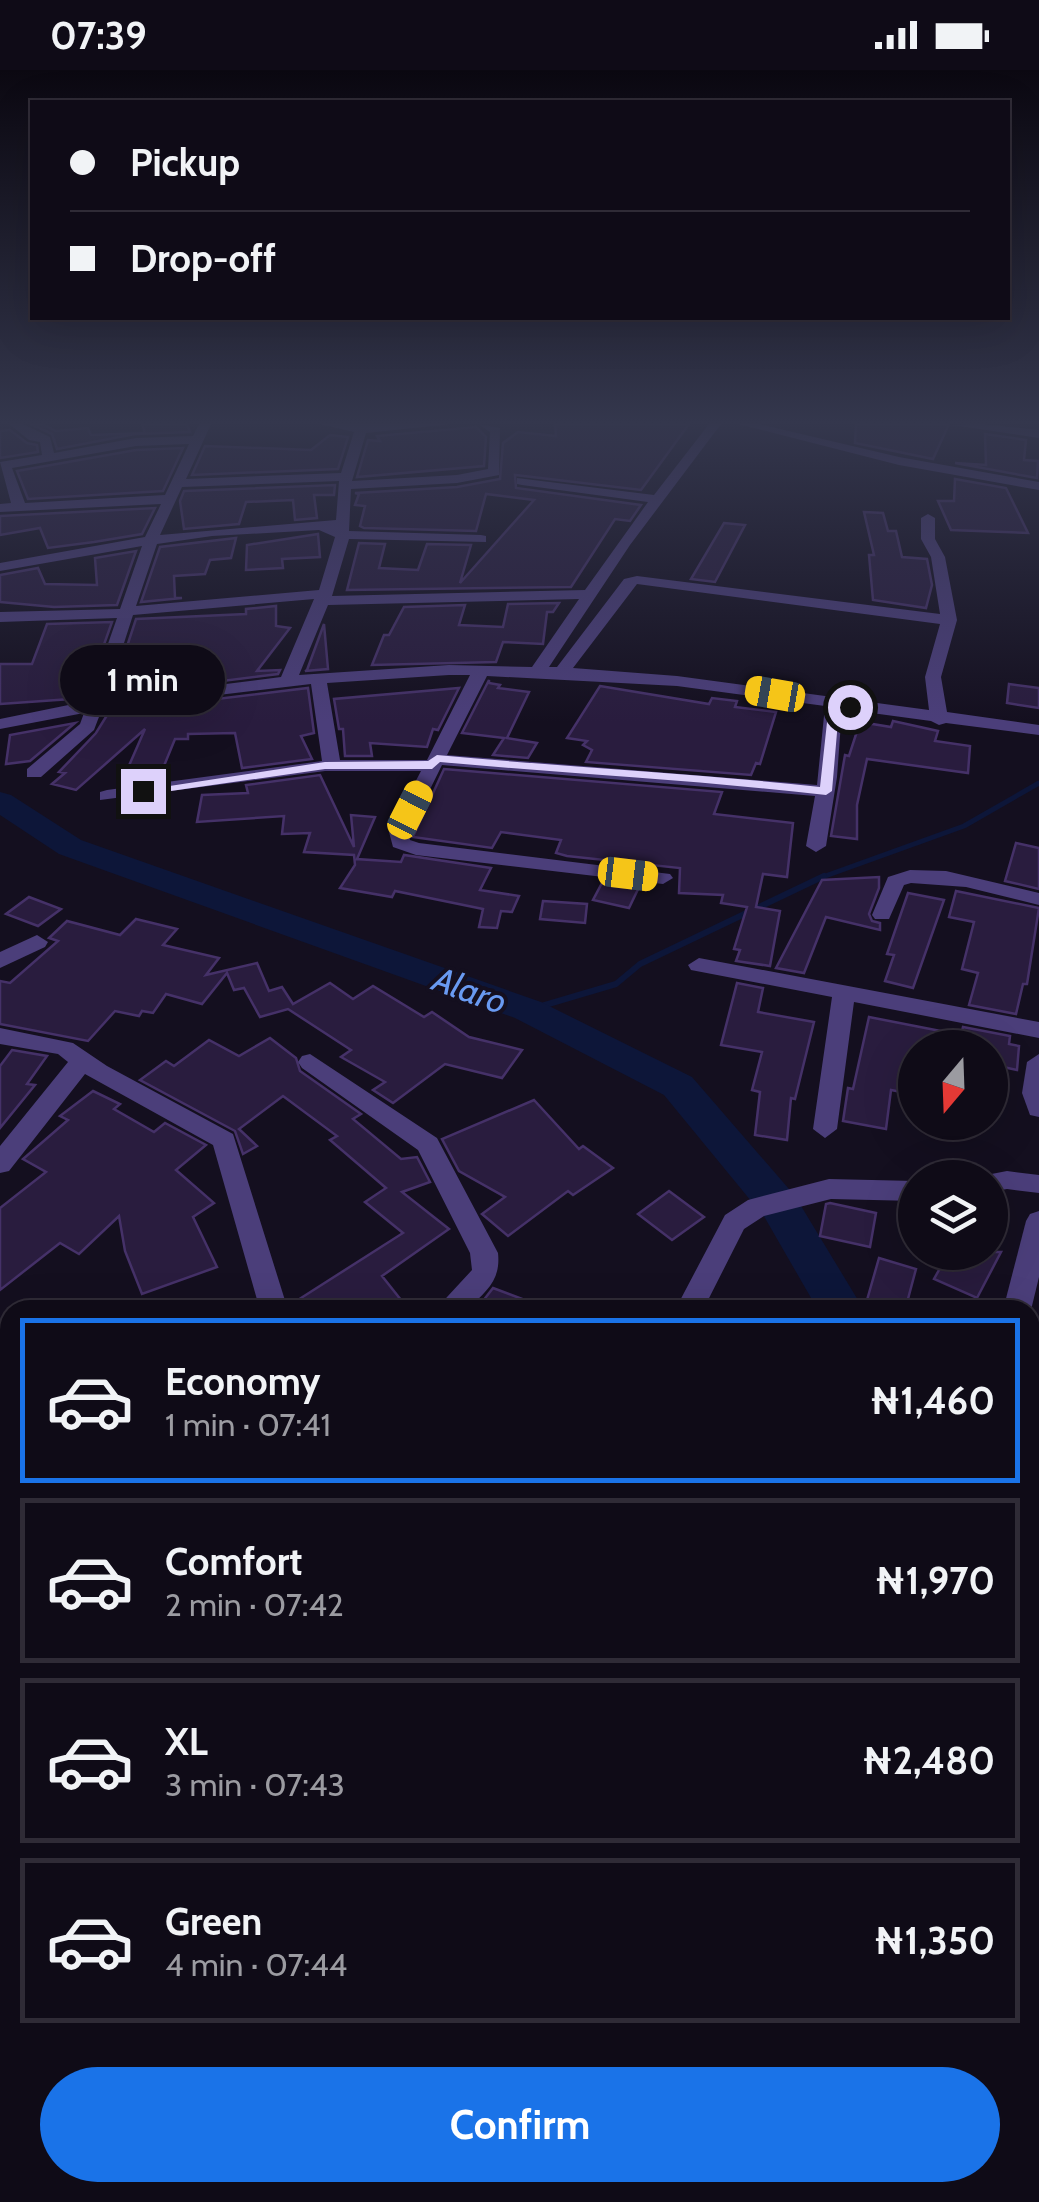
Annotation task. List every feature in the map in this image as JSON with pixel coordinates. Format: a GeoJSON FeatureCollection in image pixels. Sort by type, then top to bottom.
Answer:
{"type":"FeatureCollection","features":[{"type":"Feature","properties":{"kind":"street"},"geometry":{"type":"LineString","coordinates":[[34,773],[81,734],[96,705],[159,523]]}},
{"type":"Feature","properties":{"kind":"street"},"geometry":{"type":"LineString","coordinates":[[288,680],[333,575],[342,523]]}},
{"type":"Feature","properties":{"kind":"street"},"geometry":{"type":"LineString","coordinates":[[537,672],[640,523]]}},
{"type":"Feature","properties":{"kind":"street"},"geometry":{"type":"LineString","coordinates":[[928,523],[928,539],[938,557],[949,620],[933,677],[939,720]]}},
{"type":"Feature","properties":{"kind":"street"},"geometry":{"type":"LineString","coordinates":[[0,567],[212,532],[316,528],[482,539]]}},
{"type":"Feature","properties":{"kind":"street"},"geometry":{"type":"LineString","coordinates":[[562,672],[629,582],[637,580],[949,620]]}},
{"type":"Feature","properties":{"kind":"street"},"geometry":{"type":"LineString","coordinates":[[0,616],[127,612],[323,597],[591,594]]}},
{"type":"Feature","properties":{"kind":"street"},"geometry":{"type":"LineString","coordinates":[[481,671],[399,832],[400,842],[404,846],[664,878]]}},
{"type":"Feature","properties":{"kind":"street"},"geometry":{"type":"LineString","coordinates":[[0,724],[96,705],[288,680],[481,671],[562,672],[677,681],[939,720],[1039,730]]}},
{"type":"Feature","properties":{"kind":"street"},"geometry":{"type":"LineString","coordinates":[[318,677],[332,766]]}},
{"type":"Feature","properties":{"kind":"street"},"geometry":{"type":"LineString","coordinates":[[816,846],[826,791],[834,704]]}},
{"type":"Feature","properties":{"kind":"street"},"geometry":{"type":"LineString","coordinates":[[107,796],[332,766],[434,762],[694,776],[826,791]]}},
{"type":"Feature","properties":{"kind":"street"},"geometry":{"type":"LineString","coordinates":[[882,915],[895,881],[905,877],[942,877],[1039,900]]}},
{"type":"Feature","properties":{"kind":"street"},"geometry":{"type":"LineString","coordinates":[[0,960],[38,942]]}},
{"type":"Feature","properties":{"kind":"street"},"geometry":{"type":"LineString","coordinates":[[699,965],[1039,1030]]}},
{"type":"Feature","properties":{"kind":"street"},"geometry":{"type":"LineString","coordinates":[[825,1129],[844,992]]}},
{"type":"Feature","properties":{"kind":"street"},"geometry":{"type":"LineString","coordinates":[[0,1036],[65,1048],[224,1140],[271,1300]]}},
{"type":"Feature","properties":{"kind":"street"},"geometry":{"type":"LineString","coordinates":[[0,1164],[82,1060]]}},
{"type":"Feature","properties":{"kind":"street"},"geometry":{"type":"LineString","coordinates":[[310,1062],[428,1144],[484,1254],[486,1273],[459,1300]]}},
{"type":"Feature","properties":{"kind":"street"},"geometry":{"type":"LineString","coordinates":[[1039,1062],[1034,1093],[1039,1109]]}},
{"type":"Feature","properties":{"kind":"street"},"geometry":{"type":"LineString","coordinates":[[1008,1180],[1039,1184]]}},
{"type":"Feature","properties":{"kind":"street"},"geometry":{"type":"LineString","coordinates":[[694,1300],[734,1222],[756,1206],[799,1200],[829,1189],[898,1190]]}},
{"type":"Feature","properties":{"kind":"street"},"geometry":{"type":"LineString","coordinates":[[1019,1300],[1039,1221]]}},
{"type":"Feature","properties":{"kind":"building"},"geometry":{"type":"Polygon","coordinates":[[[0,523],[147,523],[142,534],[48,548],[40,528],[0,535],[0,523]]]}},
{"type":"Feature","properties":{"kind":"building"},"geometry":{"type":"Polygon","coordinates":[[[183,523],[239,523],[239,524],[184,529],[183,523]]]}},
{"type":"Feature","properties":{"kind":"building"},"geometry":{"type":"Polygon","coordinates":[[[361,523],[478,523],[476,531],[361,523]]]}},
{"type":"Feature","properties":{"kind":"building"},"geometry":{"type":"Polygon","coordinates":[[[513,523],[612,523],[571,587],[347,590],[359,543],[385,544],[379,568],[418,570],[427,544],[471,545],[460,583],[513,523]]]}},
{"type":"Feature","properties":{"kind":"building"},"geometry":{"type":"Polygon","coordinates":[[[724,523],[745,525],[715,582],[691,579],[724,523]]]}},
{"type":"Feature","properties":{"kind":"building"},"geometry":{"type":"Polygon","coordinates":[[[867,523],[886,523],[888,531],[896,531],[902,557],[927,559],[932,585],[926,608],[873,600],[869,555],[874,555],[867,523]]]}},
{"type":"Feature","properties":{"kind":"building"},"geometry":{"type":"Polygon","coordinates":[[[948,523],[1023,523],[1028,533],[951,530],[948,523]]]}},
{"type":"Feature","properties":{"kind":"building"},"geometry":{"type":"Polygon","coordinates":[[[318,534],[320,557],[282,559],[283,568],[246,570],[247,545],[318,534]]]}},
{"type":"Feature","properties":{"kind":"building"},"geometry":{"type":"Polygon","coordinates":[[[236,538],[231,558],[210,560],[205,574],[174,576],[175,598],[182,598],[141,602],[160,547],[236,538]]]}},
{"type":"Feature","properties":{"kind":"building"},"geometry":{"type":"Polygon","coordinates":[[[136,551],[117,605],[54,607],[0,602],[0,575],[38,568],[45,584],[97,585],[95,558],[136,551]]]}},
{"type":"Feature","properties":{"kind":"building"},"geometry":{"type":"Polygon","coordinates":[[[559,603],[553,612],[547,612],[543,644],[503,642],[496,662],[372,665],[384,635],[389,635],[404,607],[465,605],[459,625],[503,627],[508,604],[559,603]]]}},
{"type":"Feature","properties":{"kind":"building"},"geometry":{"type":"Polygon","coordinates":[[[276,606],[276,626],[290,628],[257,671],[280,670],[278,674],[111,695],[136,619],[246,614],[246,609],[276,606]]]}},
{"type":"Feature","properties":{"kind":"building"},"geometry":{"type":"Polygon","coordinates":[[[112,622],[85,698],[0,704],[0,664],[32,664],[47,624],[112,622]]]}},
{"type":"Feature","properties":{"kind":"building"},"geometry":{"type":"Polygon","coordinates":[[[324,624],[328,669],[305,671],[307,670],[324,624]]]}},
{"type":"Feature","properties":{"kind":"building"},"geometry":{"type":"Polygon","coordinates":[[[489,680],[500,685],[498,688],[529,692],[507,738],[537,743],[528,758],[493,755],[504,738],[462,733],[489,680]]]}},
{"type":"Feature","properties":{"kind":"building"},"geometry":{"type":"Polygon","coordinates":[[[1009,684],[1039,688],[1039,708],[1007,703],[1009,684]]]}},
{"type":"Feature","properties":{"kind":"building"},"geometry":{"type":"Polygon","coordinates":[[[600,686],[709,704],[712,698],[737,701],[735,707],[776,712],[760,764],[756,763],[751,775],[586,762],[592,750],[583,745],[587,741],[567,738],[600,686]]]}},
{"type":"Feature","properties":{"kind":"building"},"geometry":{"type":"Polygon","coordinates":[[[308,688],[314,733],[301,736],[312,759],[242,768],[235,733],[188,734],[188,739],[175,739],[159,778],[124,777],[145,729],[76,790],[52,784],[65,773],[59,772],[96,733],[109,712],[308,688]]]}},
{"type":"Feature","properties":{"kind":"building"},"geometry":{"type":"Polygon","coordinates":[[[459,688],[438,730],[433,729],[427,747],[370,743],[372,756],[345,756],[343,729],[339,729],[334,699],[459,688]]]}},
{"type":"Feature","properties":{"kind":"building"},"geometry":{"type":"Polygon","coordinates":[[[893,721],[938,731],[935,741],[970,746],[968,773],[867,759],[857,805],[857,839],[831,836],[845,755],[849,756],[860,722],[891,727],[893,721]]]}},
{"type":"Feature","properties":{"kind":"building"},"geometry":{"type":"Polygon","coordinates":[[[75,723],[30,761],[6,764],[10,735],[75,723]]]}},
{"type":"Feature","properties":{"kind":"building"},"geometry":{"type":"Polygon","coordinates":[[[444,769],[722,792],[714,814],[793,823],[787,877],[763,874],[756,907],[780,911],[770,966],[736,961],[740,950],[734,949],[747,907],[721,903],[723,895],[679,893],[680,868],[567,856],[556,853],[561,840],[501,832],[492,848],[413,837],[444,769]]]}},
{"type":"Feature","properties":{"kind":"building"},"geometry":{"type":"Polygon","coordinates":[[[320,775],[354,847],[351,815],[375,817],[357,859],[401,862],[404,855],[491,868],[480,890],[519,896],[512,912],[501,911],[497,928],[479,927],[483,909],[395,891],[392,897],[340,888],[355,865],[354,855],[304,852],[310,833],[282,834],[284,816],[197,822],[202,795],[248,793],[246,785],[320,775]]]}},
{"type":"Feature","properties":{"kind":"building"},"geometry":{"type":"Polygon","coordinates":[[[1016,843],[1039,848],[1039,889],[1005,881],[1016,843]]]}},
{"type":"Feature","properties":{"kind":"building"},"geometry":{"type":"Polygon","coordinates":[[[879,877],[869,914],[872,921],[880,923],[880,930],[826,917],[804,973],[776,968],[822,880],[879,877]]]}},
{"type":"Feature","properties":{"kind":"building"},"geometry":{"type":"Polygon","coordinates":[[[603,881],[640,885],[629,908],[593,900],[603,881]]]}},
{"type":"Feature","properties":{"kind":"building"},"geometry":{"type":"Polygon","coordinates":[[[956,891],[1039,908],[1027,984],[1023,984],[1016,1014],[969,1005],[978,973],[962,969],[974,922],[949,917],[956,891]]]}},
{"type":"Feature","properties":{"kind":"building"},"geometry":{"type":"Polygon","coordinates":[[[908,893],[944,900],[913,988],[885,981],[894,955],[887,954],[908,893]]]}},
{"type":"Feature","properties":{"kind":"building"},"geometry":{"type":"Polygon","coordinates":[[[29,897],[61,909],[38,926],[6,914],[29,897]]]}},
{"type":"Feature","properties":{"kind":"building"},"geometry":{"type":"Polygon","coordinates":[[[543,901],[587,904],[585,923],[540,919],[543,901]]]}},
{"type":"Feature","properties":{"kind":"building"},"geometry":{"type":"Polygon","coordinates":[[[136,919],[177,929],[163,945],[219,958],[206,975],[257,963],[269,991],[282,987],[293,1004],[330,983],[353,999],[373,986],[424,1017],[432,1012],[469,1037],[522,1050],[502,1078],[445,1064],[393,1103],[373,1090],[385,1082],[341,1057],[351,1050],[288,1009],[260,1017],[244,988],[234,990],[227,973],[202,1004],[166,994],[153,1013],[142,1011],[139,1016],[115,1011],[88,1041],[0,1024],[0,981],[10,983],[58,941],[49,938],[67,921],[120,935],[136,919]]]}},
{"type":"Feature","properties":{"kind":"building"},"geometry":{"type":"Polygon","coordinates":[[[737,983],[763,988],[758,1012],[814,1022],[795,1099],[791,1098],[787,1140],[755,1135],[760,1092],[752,1090],[762,1052],[721,1045],[737,983]]]}},
{"type":"Feature","properties":{"kind":"building"},"geometry":{"type":"Polygon","coordinates":[[[869,1017],[935,1030],[898,1030],[898,1091],[891,1090],[886,1129],[843,1121],[848,1088],[853,1089],[869,1017]]]}},
{"type":"Feature","properties":{"kind":"building"},"geometry":{"type":"Polygon","coordinates":[[[1008,1036],[1009,1044],[1019,1046],[1017,1070],[1008,1068],[1008,1036]]]}},
{"type":"Feature","properties":{"kind":"building"},"geometry":{"type":"Polygon","coordinates":[[[270,1038],[296,1058],[300,1071],[361,1114],[353,1119],[401,1159],[417,1157],[430,1182],[402,1192],[449,1229],[382,1276],[401,1300],[298,1300],[403,1233],[365,1202],[386,1188],[330,1140],[337,1136],[283,1096],[239,1129],[257,1146],[243,1154],[235,1131],[140,1080],[166,1061],[174,1066],[209,1040],[239,1056],[270,1038]]]}},
{"type":"Feature","properties":{"kind":"building"},"geometry":{"type":"Polygon","coordinates":[[[12,1050],[47,1056],[27,1084],[35,1085],[0,1128],[0,1066],[12,1050]]]}},
{"type":"Feature","properties":{"kind":"building"},"geometry":{"type":"Polygon","coordinates":[[[93,1091],[120,1104],[114,1109],[154,1132],[165,1123],[206,1145],[176,1170],[214,1203],[193,1217],[217,1267],[142,1294],[125,1251],[119,1216],[79,1254],[60,1243],[0,1290],[0,1208],[46,1172],[23,1159],[68,1120],[60,1116],[93,1091]]]}},
{"type":"Feature","properties":{"kind":"building"},"geometry":{"type":"Polygon","coordinates":[[[534,1100],[579,1149],[583,1146],[613,1168],[573,1195],[568,1191],[508,1236],[482,1214],[505,1197],[459,1171],[442,1139],[534,1100]]]}},
{"type":"Feature","properties":{"kind":"building"},"geometry":{"type":"Polygon","coordinates":[[[669,1191],[704,1217],[672,1240],[638,1214],[669,1191]]]}},
{"type":"Feature","properties":{"kind":"building"},"geometry":{"type":"Polygon","coordinates":[[[826,1204],[876,1213],[870,1247],[820,1236],[826,1204]]]}},
{"type":"Feature","properties":{"kind":"building"},"geometry":{"type":"Polygon","coordinates":[[[879,1258],[898,1264],[898,1270],[916,1270],[908,1300],[867,1300],[879,1258]]]}},
{"type":"Feature","properties":{"kind":"building"},"geometry":{"type":"Polygon","coordinates":[[[939,1270],[992,1270],[977,1298],[934,1279],[939,1270]]]}},
{"type":"Feature","properties":{"kind":"building"},"geometry":{"type":"Polygon","coordinates":[[[493,1288],[525,1300],[484,1300],[493,1288]]]}},
{"type":"Feature","properties":{"kind":"waterway"},"geometry":{"type":"LineString","coordinates":[[820,878],[964,826],[1039,783]]}},
{"type":"Feature","properties":{"kind":"waterway","name":"Alaro"},"geometry":{"type":"LineString","coordinates":[[0,801],[70,847],[528,1010],[678,1086],[780,1207],[835,1300]]}},
{"type":"Feature","properties":{"kind":"waterway"},"geometry":{"type":"LineString","coordinates":[[820,878],[824,876]]}},
{"type":"Feature","properties":{"kind":"waterway"},"geometry":{"type":"LineString","coordinates":[[528,1010],[616,984],[640,964],[820,878]]}},
{"type":"Feature","properties":{"kind":"route"},"geometry":{"type":"LineString","coordinates":[[143,791],[325,766],[432,765],[437,758],[620,775],[694,776],[826,791],[834,704],[850,707]]}}]}
